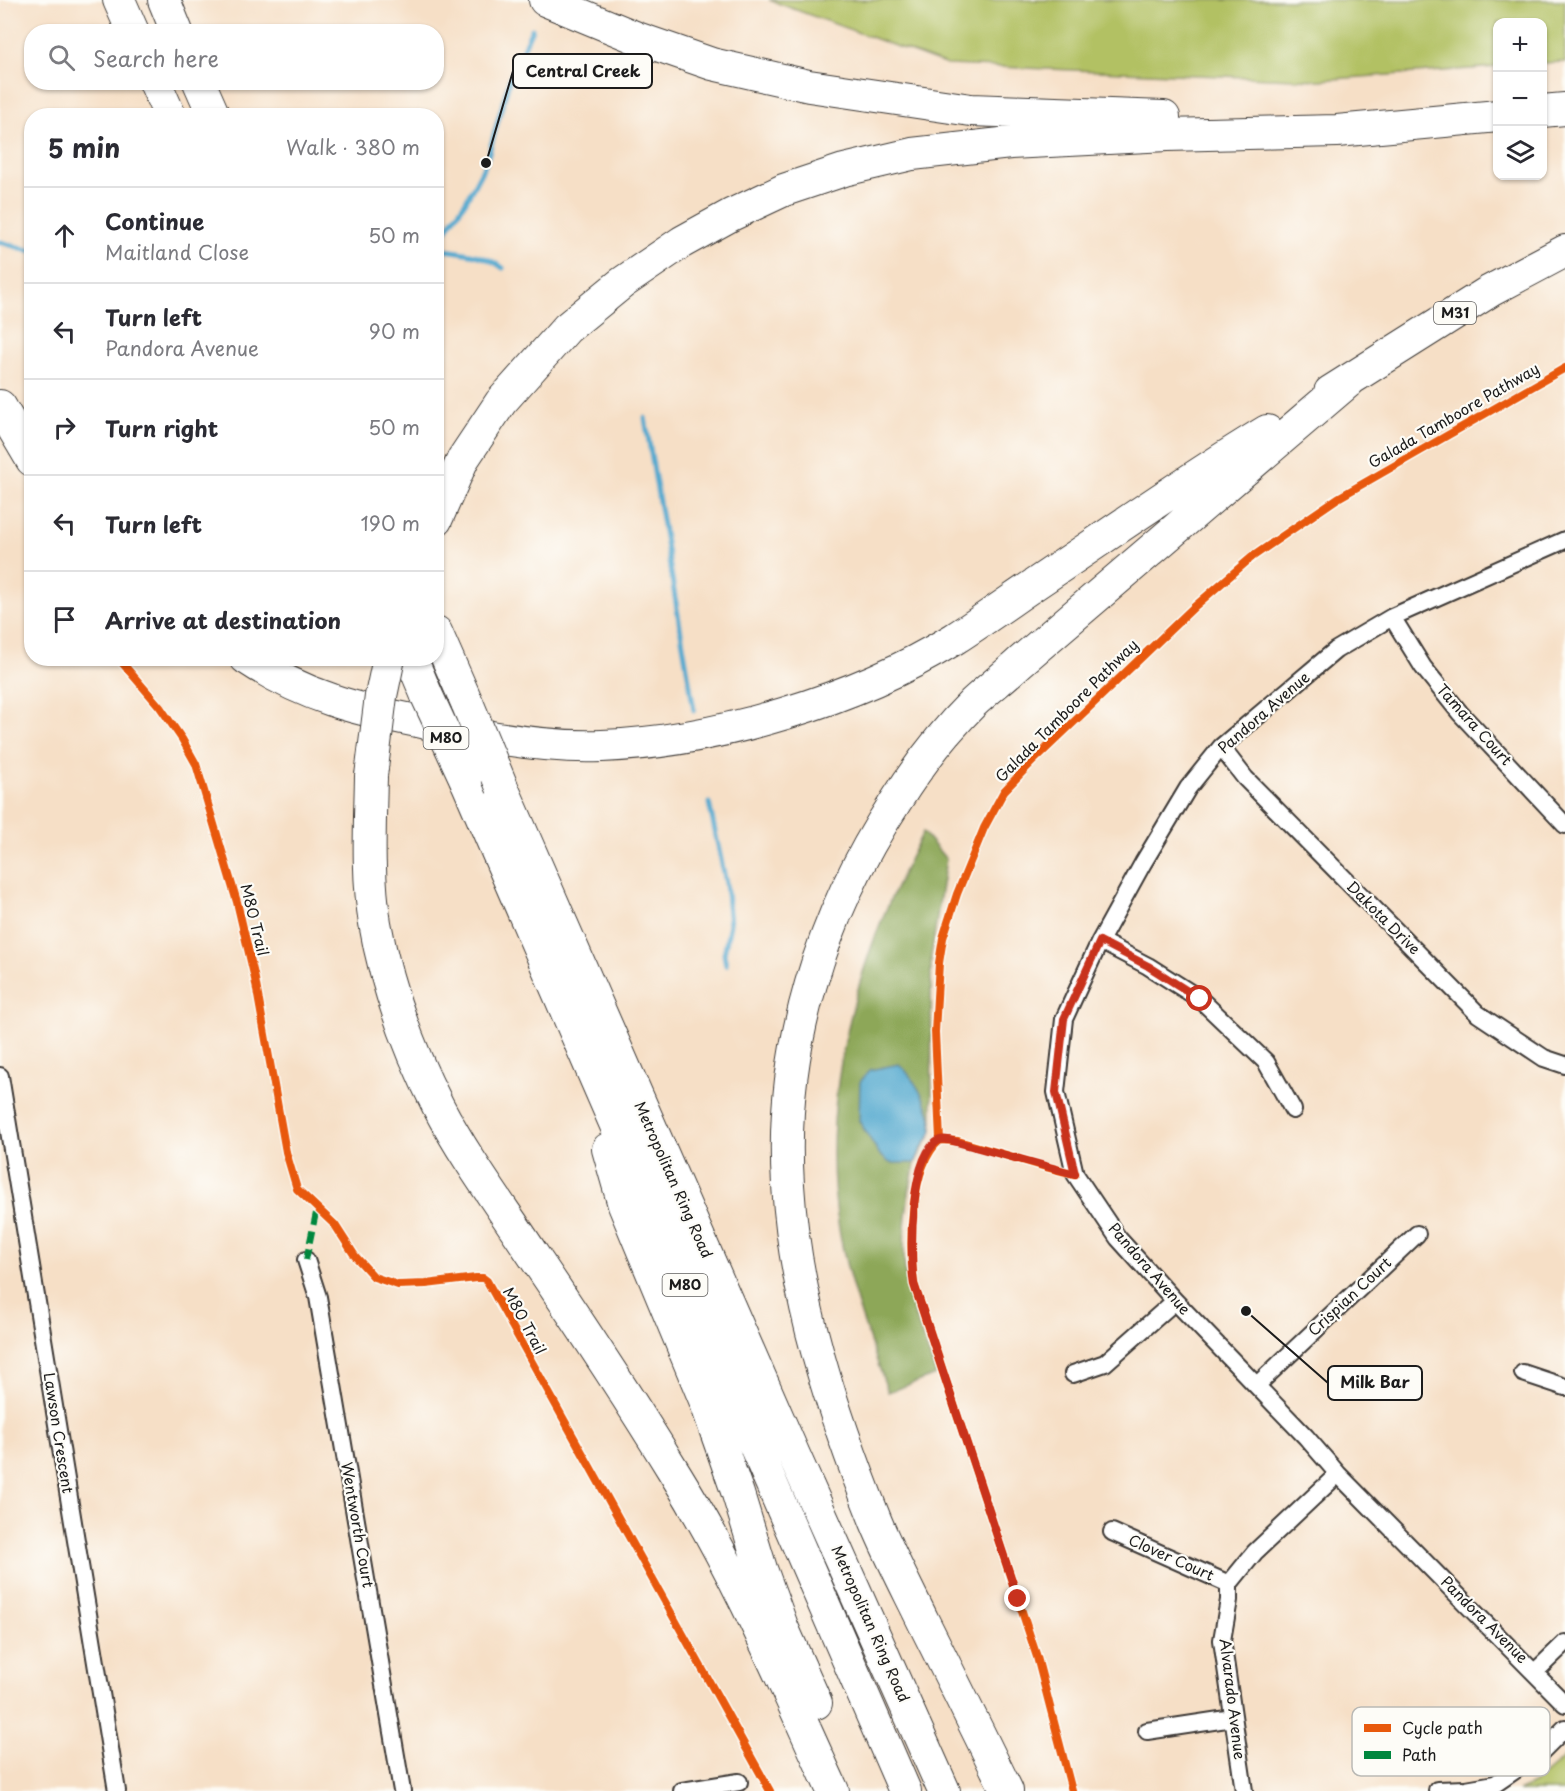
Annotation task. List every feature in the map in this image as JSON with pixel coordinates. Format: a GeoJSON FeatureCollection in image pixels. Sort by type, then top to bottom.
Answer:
{"type":"FeatureCollection","features":[{"type":"Feature","properties":{"kind":"highway"},"geometry":{"type":"LineString","coordinates":[[119,0],[130,24]]}},
{"type":"Feature","properties":{"kind":"highway"},"geometry":{"type":"LineString","coordinates":[[164,0],[174,24]]}},
{"type":"Feature","properties":{"kind":"highway"},"geometry":{"type":"LineString","coordinates":[[545,0],[637,38],[712,64],[809,86],[971,110],[1428,123]]}},
{"type":"Feature","properties":{"kind":"highway"},"geometry":{"type":"LineString","coordinates":[[159,90],[166,108]]}},
{"type":"Feature","properties":{"kind":"highway"},"geometry":{"type":"LineString","coordinates":[[203,90],[211,108]]}},
{"type":"Feature","properties":{"kind":"highway"},"geometry":{"type":"LineString","coordinates":[[1547,111],[1565,109]]}},
{"type":"Feature","properties":{"kind":"highway"},"geometry":{"type":"LineString","coordinates":[[444,503],[463,459],[495,412],[567,328],[622,283],[682,242],[731,214],[784,190],[844,170],[912,154],[979,146],[1167,135],[1337,131],[1493,116]]}},
{"type":"Feature","properties":{"kind":"highway","name":"M31"},"geometry":{"type":"LineString","coordinates":[[1349,381],[1490,291],[1565,251]]}},
{"type":"Feature","properties":{"kind":"highway"},"geometry":{"type":"LineString","coordinates":[[260,666],[302,689],[335,701],[462,732],[560,745],[632,744],[749,723],[797,709],[881,677],[952,640],[1203,470],[1349,381]]}},
{"type":"Feature","properties":{"kind":"highway"},"geometry":{"type":"LineString","coordinates":[[1007,1791],[877,1525],[851,1456],[818,1356],[793,1240],[787,1183],[788,1121],[793,1066],[804,1006],[835,912],[854,871],[880,825],[940,740],[972,704],[1349,381]]}},
{"type":"Feature","properties":{"kind":"highway"},"geometry":{"type":"LineString","coordinates":[[0,406],[24,446]]}},
{"type":"Feature","properties":{"kind":"highway","name":"Metropolitan Ring Road"},"geometry":{"type":"LineString","coordinates":[[444,650],[794,1455],[944,1791]]}},
{"type":"Feature","properties":{"kind":"highway"},"geometry":{"type":"LineString","coordinates":[[387,666],[381,696],[371,776],[369,877],[376,926],[399,1017],[439,1107],[468,1157],[604,1362],[708,1528],[736,1582],[832,1791]]}},
{"type":"Feature","properties":{"kind":"highway","name":"Metropolitan Ring Road"},"geometry":{"type":"LineString","coordinates":[[414,666],[905,1791]]}},
{"type":"Feature","properties":{"kind":"highway"},"geometry":{"type":"LineString","coordinates":[[573,1029],[624,1205],[705,1400],[783,1629],[856,1791]]}},
{"type":"Feature","properties":{"kind":"highway"},"geometry":{"type":"LineString","coordinates":[[991,1757],[996,1791]]}},
{"type":"Feature","properties":{"kind":"street","name":"Pandora Avenue"},"geometry":{"type":"LineString","coordinates":[[1565,540],[1392,617],[1336,650],[1221,747],[1188,788],[1143,862],[1100,941],[1064,1019],[1056,1092],[1075,1174],[1118,1238],[1257,1384],[1338,1474],[1565,1704]]}},
{"type":"Feature","properties":{"kind":"street","name":"Tamara Court"},"geometry":{"type":"LineString","coordinates":[[1392,617],[1423,667],[1460,713],[1565,825]]}},
{"type":"Feature","properties":{"kind":"street","name":"Dakota Drive"},"geometry":{"type":"LineString","coordinates":[[1221,747],[1245,778],[1478,1014],[1544,1058],[1565,1065]]}},
{"type":"Feature","properties":{"kind":"street"},"geometry":{"type":"LineString","coordinates":[[1100,941],[1148,966],[1200,999],[1266,1062],[1293,1110]]}},
{"type":"Feature","properties":{"kind":"street","name":"Lawson Crescent"},"geometry":{"type":"LineString","coordinates":[[0,1076],[117,1791]]}},
{"type":"Feature","properties":{"kind":"street","name":"Crispian Court"},"geometry":{"type":"LineString","coordinates":[[1257,1384],[1416,1233]]}},
{"type":"Feature","properties":{"kind":"street","name":"Wentworth Court"},"geometry":{"type":"LineString","coordinates":[[306,1260],[318,1297],[402,1791]]}},
{"type":"Feature","properties":{"kind":"street"},"geometry":{"type":"LineString","coordinates":[[1073,1374],[1105,1363],[1175,1300]]}},
{"type":"Feature","properties":{"kind":"street"},"geometry":{"type":"LineString","coordinates":[[1522,1373],[1565,1387]]}},
{"type":"Feature","properties":{"kind":"street"},"geometry":{"type":"LineString","coordinates":[[1229,1584],[1255,1552],[1338,1474]]}},
{"type":"Feature","properties":{"kind":"street","name":"Clover Court"},"geometry":{"type":"LineString","coordinates":[[1112,1532],[1229,1584]]}},
{"type":"Feature","properties":{"kind":"street","name":"Alvarado Avenue"},"geometry":{"type":"LineString","coordinates":[[1229,1584],[1222,1640],[1244,1791]]}},
{"type":"Feature","properties":{"kind":"street"},"geometry":{"type":"LineString","coordinates":[[1535,1672],[1565,1643]]}},
{"type":"Feature","properties":{"kind":"street"},"geometry":{"type":"LineString","coordinates":[[1147,1731],[1233,1718]]}},
{"type":"Feature","properties":{"kind":"street"},"geometry":{"type":"LineString","coordinates":[[1550,1743],[1565,1728]]}},
{"type":"Feature","properties":{"kind":"street"},"geometry":{"type":"LineString","coordinates":[[1437,1790],[1466,1789],[1495,1784],[1507,1776]]}},
{"type":"Feature","properties":{"kind":"street"},"geometry":{"type":"LineString","coordinates":[[682,1791],[739,1782]]}},
{"type":"Feature","properties":{"kind":"green space"},"geometry":{"type":"Polygon","coordinates":[[[769,0],[1565,0],[1565,62],[1547,63],[1547,18],[1493,18],[1493,67],[1320,80],[947,65],[769,0]]]}},
{"type":"Feature","properties":{"kind":"green space"},"geometry":{"type":"Polygon","coordinates":[[[923,832],[946,859],[931,957],[932,1129],[917,1160],[912,1177],[906,1217],[904,1258],[910,1297],[936,1375],[888,1392],[844,1255],[835,1199],[834,1126],[843,1054],[860,983],[882,918],[923,832]]]}},
{"type":"Feature","properties":{"kind":"green space"},"geometry":{"type":"Polygon","coordinates":[[[1565,1757],[1565,1791],[1518,1791],[1533,1784],[1542,1776],[1550,1776],[1550,1770],[1565,1757]]]}},
{"type":"Feature","properties":{"kind":"water"},"geometry":{"type":"Polygon","coordinates":[[[899,1064],[922,1094],[932,1122],[931,1135],[915,1163],[890,1163],[880,1155],[859,1121],[860,1082],[870,1070],[899,1064]]]}},
{"type":"Feature","properties":{"kind":"waterway"},"geometry":{"type":"LineString","coordinates":[[444,233],[466,201],[486,163],[510,78],[532,29]]}},
{"type":"Feature","properties":{"kind":"waterway"},"geometry":{"type":"LineString","coordinates":[[0,242],[24,249]]}},
{"type":"Feature","properties":{"kind":"waterway"},"geometry":{"type":"LineString","coordinates":[[444,250],[479,256],[503,268]]}},
{"type":"Feature","properties":{"kind":"waterway"},"geometry":{"type":"LineString","coordinates":[[645,418],[694,710]]}},
{"type":"Feature","properties":{"kind":"waterway"},"geometry":{"type":"LineString","coordinates":[[709,803],[726,883],[730,924],[724,954],[726,965]]}},
{"type":"Feature","properties":{"kind":"marked path"},"geometry":{"type":"LineString","coordinates":[[306,1260],[317,1208]]}},
{"type":"Feature","properties":{"kind":"cycle path","name":"Galada Tamboore Pathway"},"geometry":{"type":"LineString","coordinates":[[940,1140],[935,1032],[939,963],[943,938],[957,894],[984,828],[1004,791],[1194,607],[1252,557],[1338,498],[1565,368]]}},
{"type":"Feature","properties":{"kind":"cycle path","name":"M80 Trail"},"geometry":{"type":"LineString","coordinates":[[125,666],[160,707],[196,764],[237,902],[255,979],[286,1152],[297,1189],[335,1225],[355,1256],[374,1277],[398,1285],[476,1278],[483,1278],[487,1281],[770,1791]]}},
{"type":"Feature","properties":{"kind":"cycle path"},"geometry":{"type":"LineString","coordinates":[[940,1140],[930,1152],[922,1169],[913,1208],[914,1284],[1037,1657],[1072,1791]]}},
{"type":"Feature","properties":{"kind":"cycle path"},"geometry":{"type":"LineString","coordinates":[[940,1140],[958,1141],[1075,1174]]}},
{"type":"Feature","properties":{"kind":"place","name":"Central Creek"},"geometry":{"type":"Point","coordinates":[486,163]}},
{"type":"Feature","properties":{"kind":"place","name":"Milk Bar"},"geometry":{"type":"Point","coordinates":[1246,1311]}},
{"type":"Feature","properties":{"kind":"route"},"geometry":{"type":"LineString","coordinates":[[1018,1599],[914,1284],[911,1247],[919,1175],[927,1153],[940,1140],[958,1141],[1075,1174],[1056,1092],[1064,1019],[1100,941],[1148,966],[1200,999]]}}]}
